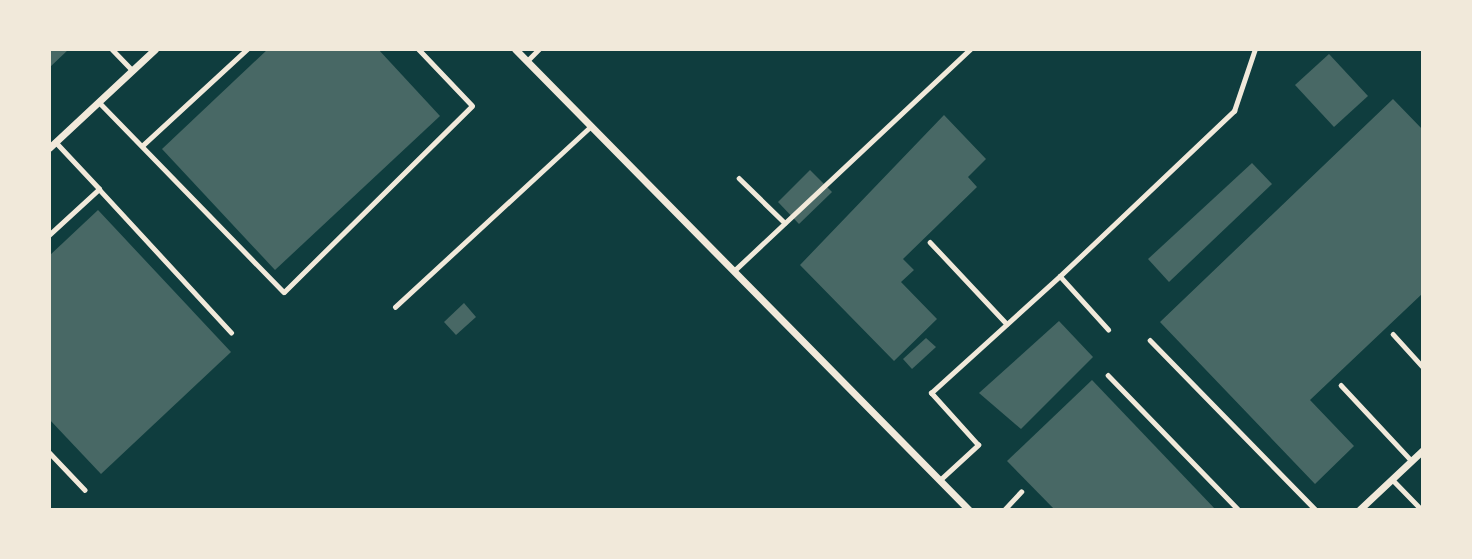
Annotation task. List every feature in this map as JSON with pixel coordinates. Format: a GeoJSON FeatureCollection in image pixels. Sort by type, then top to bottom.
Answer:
{"type":"FeatureCollection","features":[{"type":"Feature","properties":{"kind":"street"},"geometry":{"type":"LineString","coordinates":[[52,145],[155,49]]}},
{"type":"Feature","properties":{"kind":"street"},"geometry":{"type":"LineString","coordinates":[[515,49],[736,269],[969,510]]}},
{"type":"Feature","properties":{"kind":"street"},"geometry":{"type":"LineString","coordinates":[[1359,510],[1423,450]]}},
{"type":"Feature","properties":{"kind":"lane"},"geometry":{"type":"LineString","coordinates":[[112,49],[132,71]]}},
{"type":"Feature","properties":{"kind":"lane"},"geometry":{"type":"LineString","coordinates":[[142,146],[247,49]]}},
{"type":"Feature","properties":{"kind":"lane"},"geometry":{"type":"LineString","coordinates":[[99,102],[284,292],[472,106],[418,49]]}},
{"type":"Feature","properties":{"kind":"lane"},"geometry":{"type":"LineString","coordinates":[[527,61],[539,49]]}},
{"type":"Feature","properties":{"kind":"lane"},"geometry":{"type":"LineString","coordinates":[[736,269],[970,49]]}},
{"type":"Feature","properties":{"kind":"lane"},"geometry":{"type":"LineString","coordinates":[[940,480],[978,445],[931,393],[1060,276],[1234,111],[1255,49]]}},
{"type":"Feature","properties":{"kind":"lane"},"geometry":{"type":"LineString","coordinates":[[395,307],[592,125]]}},
{"type":"Feature","properties":{"kind":"lane"},"geometry":{"type":"LineString","coordinates":[[52,145],[99,188],[231,332]]}},
{"type":"Feature","properties":{"kind":"lane"},"geometry":{"type":"LineString","coordinates":[[740,177],[785,223]]}},
{"type":"Feature","properties":{"kind":"lane"},"geometry":{"type":"LineString","coordinates":[[49,235],[99,188]]}},
{"type":"Feature","properties":{"kind":"lane"},"geometry":{"type":"LineString","coordinates":[[930,242],[1007,324]]}},
{"type":"Feature","properties":{"kind":"lane"},"geometry":{"type":"LineString","coordinates":[[1060,276],[1108,329]]}},
{"type":"Feature","properties":{"kind":"lane"},"geometry":{"type":"LineString","coordinates":[[1393,334],[1423,367]]}},
{"type":"Feature","properties":{"kind":"lane"},"geometry":{"type":"LineString","coordinates":[[1150,340],[1316,510]]}},
{"type":"Feature","properties":{"kind":"lane"},"geometry":{"type":"LineString","coordinates":[[1108,375],[1238,510]]}},
{"type":"Feature","properties":{"kind":"lane"},"geometry":{"type":"LineString","coordinates":[[1341,385],[1412,461]]}},
{"type":"Feature","properties":{"kind":"lane"},"geometry":{"type":"LineString","coordinates":[[49,452],[85,491]]}},
{"type":"Feature","properties":{"kind":"lane"},"geometry":{"type":"LineString","coordinates":[[1392,479],[1422,510]]}},
{"type":"Feature","properties":{"kind":"lane"},"geometry":{"type":"LineString","coordinates":[[1004,510],[1021,492]]}},
{"type":"Feature","properties":{"kind":"building"},"geometry":{"type":"Polygon","coordinates":[[[49,49],[69,49],[49,68],[49,49]]]}},
{"type":"Feature","properties":{"kind":"building"},"geometry":{"type":"Polygon","coordinates":[[[268,49],[378,49],[440,116],[275,270],[162,149],[268,49]]]}},
{"type":"Feature","properties":{"kind":"building"},"geometry":{"type":"Polygon","coordinates":[[[1329,54],[1368,96],[1334,127],[1295,85],[1329,54]]]}},
{"type":"Feature","properties":{"kind":"building"},"geometry":{"type":"Polygon","coordinates":[[[1393,99],[1423,130],[1423,293],[1310,400],[1354,446],[1315,484],[1160,322],[1393,99]]]}},
{"type":"Feature","properties":{"kind":"building"},"geometry":{"type":"Polygon","coordinates":[[[944,115],[986,159],[968,177],[977,187],[903,259],[914,270],[901,282],[937,319],[894,361],[800,265],[944,115]]]}},
{"type":"Feature","properties":{"kind":"building"},"geometry":{"type":"Polygon","coordinates":[[[1252,163],[1272,184],[1169,282],[1148,259],[1252,163]]]}},
{"type":"Feature","properties":{"kind":"building"},"geometry":{"type":"Polygon","coordinates":[[[810,170],[832,192],[799,224],[778,202],[810,170]]]}},
{"type":"Feature","properties":{"kind":"building"},"geometry":{"type":"Polygon","coordinates":[[[98,210],[231,352],[101,474],[49,419],[49,256],[98,210]]]}},
{"type":"Feature","properties":{"kind":"building"},"geometry":{"type":"Polygon","coordinates":[[[464,303],[476,317],[456,335],[444,322],[464,303]]]}},
{"type":"Feature","properties":{"kind":"building"},"geometry":{"type":"Polygon","coordinates":[[[1059,321],[1093,357],[1021,429],[979,393],[1059,321]]]}},
{"type":"Feature","properties":{"kind":"building"},"geometry":{"type":"Polygon","coordinates":[[[926,338],[936,347],[912,369],[903,359],[926,338]]]}},
{"type":"Feature","properties":{"kind":"building"},"geometry":{"type":"Polygon","coordinates":[[[1092,380],[1216,510],[1055,510],[1007,461],[1092,380]]]}}]}
